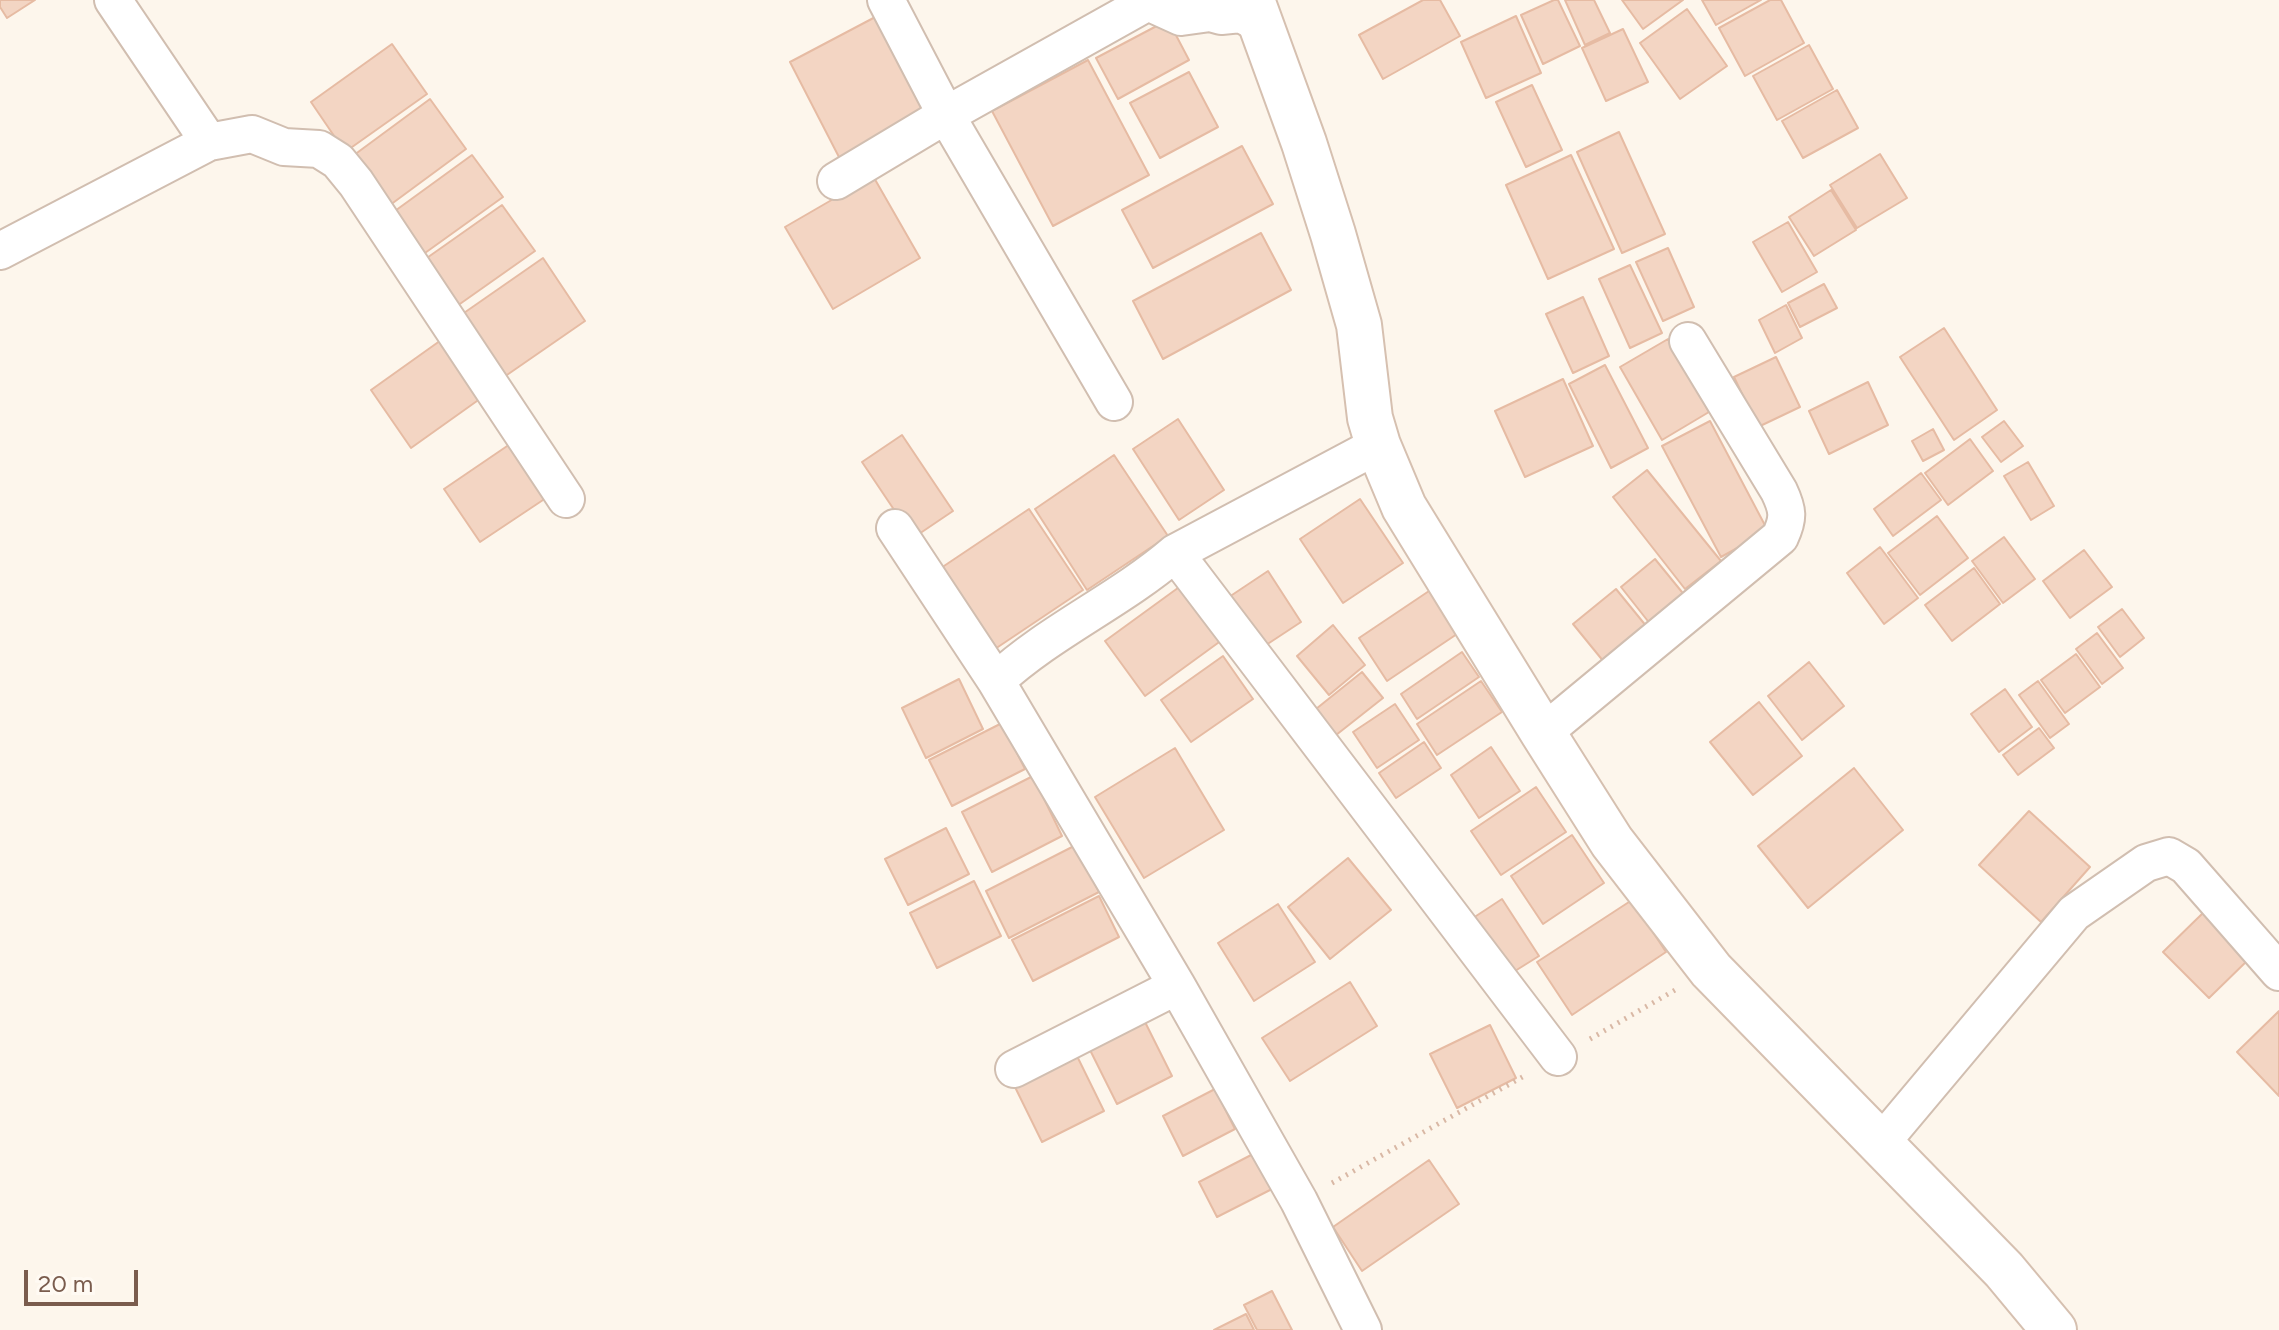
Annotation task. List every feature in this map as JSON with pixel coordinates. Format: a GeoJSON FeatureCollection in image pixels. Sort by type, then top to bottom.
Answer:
{"type":"FeatureCollection","features":[{"type":"Feature","properties":{"kind":"street"},"geometry":{"type":"LineString","coordinates":[[113,0],[209,142]]}},
{"type":"Feature","properties":{"kind":"street"},"geometry":{"type":"LineString","coordinates":[[886,0],[946,115],[1114,402]]}},
{"type":"Feature","properties":{"kind":"street"},"geometry":{"type":"LineString","coordinates":[[836,181],[946,115],[1148,2],[1181,17],[1210,13],[1221,16],[1258,13],[1308,156],[1359,325],[1370,418],[1404,507],[1612,842],[1711,970],[2004,1270],[2054,1330]]}},
{"type":"Feature","properties":{"kind":"street"},"geometry":{"type":"LineString","coordinates":[[0,251],[209,142],[252,134],[284,147],[319,149],[338,161],[365,196],[566,499]]}},
{"type":"Feature","properties":{"kind":"street"},"geometry":{"type":"LineString","coordinates":[[1543,733],[1780,537],[1787,522],[1785,504],[1779,491],[1688,341]]}},
{"type":"Feature","properties":{"kind":"street"},"geometry":{"type":"LineString","coordinates":[[996,681],[1029,653],[1155,570],[1175,553],[1378,445]]}},
{"type":"Feature","properties":{"kind":"street"},"geometry":{"type":"LineString","coordinates":[[895,528],[996,681],[1177,986],[1299,1201],[1363,1330]]}},
{"type":"Feature","properties":{"kind":"street"},"geometry":{"type":"LineString","coordinates":[[1175,553],[1558,1057]]}},
{"type":"Feature","properties":{"kind":"street"},"geometry":{"type":"LineString","coordinates":[[1881,1143],[2074,913],[2146,863],[2169,856],[2186,866],[2279,972]]}},
{"type":"Feature","properties":{"kind":"street"},"geometry":{"type":"LineString","coordinates":[[1014,1069],[1177,986]]}},
{"type":"Feature","properties":{"kind":"path"},"geometry":{"type":"LineString","coordinates":[[1299,1201],[1711,970]]}},
{"type":"Feature","properties":{"kind":"building"},"geometry":{"type":"Polygon","coordinates":[[[0,0],[35,0],[7,18],[0,7],[0,0]]]}},
{"type":"Feature","properties":{"kind":"building"},"geometry":{"type":"Polygon","coordinates":[[[1423,0],[1440,0],[1460,36],[1383,79],[1359,35],[1423,0]]]}},
{"type":"Feature","properties":{"kind":"building"},"geometry":{"type":"Polygon","coordinates":[[[1558,0],[1580,46],[1543,64],[1521,15],[1558,0]]]}},
{"type":"Feature","properties":{"kind":"building"},"geometry":{"type":"Polygon","coordinates":[[[1565,0],[1594,0],[1610,33],[1585,45],[1565,0]]]}},
{"type":"Feature","properties":{"kind":"building"},"geometry":{"type":"Polygon","coordinates":[[[1622,0],[1683,0],[1643,29],[1622,0]]]}},
{"type":"Feature","properties":{"kind":"building"},"geometry":{"type":"Polygon","coordinates":[[[1702,0],[1761,0],[1716,25],[1702,0]]]}},
{"type":"Feature","properties":{"kind":"building"},"geometry":{"type":"Polygon","coordinates":[[[1770,0],[1781,0],[1804,43],[1745,76],[1719,28],[1770,0]]]}},
{"type":"Feature","properties":{"kind":"building"},"geometry":{"type":"Polygon","coordinates":[[[1687,9],[1727,66],[1680,99],[1640,43],[1687,9]]]}},
{"type":"Feature","properties":{"kind":"building"},"geometry":{"type":"Polygon","coordinates":[[[881,14],[931,111],[840,159],[790,62],[881,14]]]}},
{"type":"Feature","properties":{"kind":"building"},"geometry":{"type":"Polygon","coordinates":[[[1516,16],[1541,73],[1486,98],[1461,42],[1516,16]]]}},
{"type":"Feature","properties":{"kind":"building"},"geometry":{"type":"Polygon","coordinates":[[[1168,20],[1189,60],[1118,99],[1096,58],[1168,20]]]}},
{"type":"Feature","properties":{"kind":"building"},"geometry":{"type":"Polygon","coordinates":[[[1623,29],[1648,82],[1606,101],[1582,48],[1623,29]]]}},
{"type":"Feature","properties":{"kind":"building"},"geometry":{"type":"Polygon","coordinates":[[[392,44],[427,94],[345,152],[311,102],[392,44]]]}},
{"type":"Feature","properties":{"kind":"building"},"geometry":{"type":"Polygon","coordinates":[[[1809,45],[1833,89],[1777,120],[1753,76],[1809,45]]]}},
{"type":"Feature","properties":{"kind":"building"},"geometry":{"type":"Polygon","coordinates":[[[1088,60],[1149,175],[1053,226],[992,111],[1088,60]]]}},
{"type":"Feature","properties":{"kind":"building"},"geometry":{"type":"Polygon","coordinates":[[[1189,72],[1218,127],[1160,158],[1130,103],[1189,72]]]}},
{"type":"Feature","properties":{"kind":"building"},"geometry":{"type":"Polygon","coordinates":[[[1532,85],[1562,150],[1526,167],[1496,102],[1532,85]]]}},
{"type":"Feature","properties":{"kind":"building"},"geometry":{"type":"Polygon","coordinates":[[[1837,90],[1858,128],[1803,158],[1782,121],[1837,90]]]}},
{"type":"Feature","properties":{"kind":"building"},"geometry":{"type":"Polygon","coordinates":[[[430,99],[466,149],[386,208],[350,158],[430,99]]]}},
{"type":"Feature","properties":{"kind":"building"},"geometry":{"type":"Polygon","coordinates":[[[1619,132],[1665,234],[1622,253],[1577,152],[1619,132]]]}},
{"type":"Feature","properties":{"kind":"building"},"geometry":{"type":"Polygon","coordinates":[[[1242,146],[1273,204],[1153,268],[1122,210],[1242,146]]]}},
{"type":"Feature","properties":{"kind":"building"},"geometry":{"type":"Polygon","coordinates":[[[1880,154],[1907,198],[1857,228],[1830,185],[1880,154]]]}},
{"type":"Feature","properties":{"kind":"building"},"geometry":{"type":"Polygon","coordinates":[[[472,155],[503,197],[418,258],[388,216],[472,155]]]}},
{"type":"Feature","properties":{"kind":"building"},"geometry":{"type":"Polygon","coordinates":[[[1571,155],[1614,249],[1548,279],[1506,185],[1571,155]]]}},
{"type":"Feature","properties":{"kind":"building"},"geometry":{"type":"Polygon","coordinates":[[[873,176],[920,258],[833,309],[785,227],[873,176]]]}},
{"type":"Feature","properties":{"kind":"building"},"geometry":{"type":"Polygon","coordinates":[[[1831,190],[1856,230],[1814,256],[1789,217],[1831,190]]]}},
{"type":"Feature","properties":{"kind":"building"},"geometry":{"type":"Polygon","coordinates":[[[502,205],[535,251],[457,306],[424,260],[502,205]]]}},
{"type":"Feature","properties":{"kind":"building"},"geometry":{"type":"Polygon","coordinates":[[[1788,222],[1817,272],[1782,292],[1753,242],[1788,222]]]}},
{"type":"Feature","properties":{"kind":"building"},"geometry":{"type":"Polygon","coordinates":[[[1261,233],[1291,290],[1163,359],[1133,301],[1261,233]]]}},
{"type":"Feature","properties":{"kind":"building"},"geometry":{"type":"Polygon","coordinates":[[[1668,248],[1694,307],[1663,321],[1636,262],[1668,248]]]}},
{"type":"Feature","properties":{"kind":"building"},"geometry":{"type":"Polygon","coordinates":[[[543,258],[585,321],[504,377],[461,315],[543,258]]]}},
{"type":"Feature","properties":{"kind":"building"},"geometry":{"type":"Polygon","coordinates":[[[1630,265],[1662,333],[1630,348],[1599,279],[1630,265]]]}},
{"type":"Feature","properties":{"kind":"building"},"geometry":{"type":"Polygon","coordinates":[[[1824,284],[1837,308],[1800,327],[1788,303],[1824,284]]]}},
{"type":"Feature","properties":{"kind":"building"},"geometry":{"type":"Polygon","coordinates":[[[1583,297],[1609,356],[1573,373],[1546,314],[1583,297]]]}},
{"type":"Feature","properties":{"kind":"building"},"geometry":{"type":"Polygon","coordinates":[[[1786,305],[1802,338],[1775,353],[1759,320],[1786,305]]]}},
{"type":"Feature","properties":{"kind":"building"},"geometry":{"type":"Polygon","coordinates":[[[1944,328],[1997,410],[1954,440],[1900,357],[1944,328]]]}},
{"type":"Feature","properties":{"kind":"building"},"geometry":{"type":"Polygon","coordinates":[[[444,338],[484,396],[411,448],[371,390],[444,338]]]}},
{"type":"Feature","properties":{"kind":"building"},"geometry":{"type":"Polygon","coordinates":[[[1668,339],[1709,412],[1662,440],[1620,367],[1668,339]]]}},
{"type":"Feature","properties":{"kind":"building"},"geometry":{"type":"Polygon","coordinates":[[[1776,357],[1800,407],[1758,427],[1734,377],[1776,357]]]}},
{"type":"Feature","properties":{"kind":"building"},"geometry":{"type":"Polygon","coordinates":[[[1605,365],[1648,448],[1611,468],[1569,384],[1605,365]]]}},
{"type":"Feature","properties":{"kind":"building"},"geometry":{"type":"Polygon","coordinates":[[[1563,379],[1593,446],[1525,477],[1495,411],[1563,379]]]}},
{"type":"Feature","properties":{"kind":"building"},"geometry":{"type":"Polygon","coordinates":[[[1868,382],[1888,425],[1829,454],[1809,411],[1868,382]]]}},
{"type":"Feature","properties":{"kind":"building"},"geometry":{"type":"Polygon","coordinates":[[[1178,419],[1224,490],[1179,520],[1133,449],[1178,419]]]}},
{"type":"Feature","properties":{"kind":"building"},"geometry":{"type":"Polygon","coordinates":[[[1710,421],[1768,531],[1721,557],[1662,446],[1710,421]]]}},
{"type":"Feature","properties":{"kind":"building"},"geometry":{"type":"Polygon","coordinates":[[[2004,421],[2023,446],[2001,462],[1982,437],[2004,421]]]}},
{"type":"Feature","properties":{"kind":"building"},"geometry":{"type":"Polygon","coordinates":[[[1933,429],[1944,450],[1923,461],[1912,441],[1933,429]]]}},
{"type":"Feature","properties":{"kind":"building"},"geometry":{"type":"Polygon","coordinates":[[[902,435],[953,511],[913,538],[862,462],[902,435]]]}},
{"type":"Feature","properties":{"kind":"building"},"geometry":{"type":"Polygon","coordinates":[[[1970,439],[1993,471],[1948,505],[1925,473],[1970,439]]]}},
{"type":"Feature","properties":{"kind":"building"},"geometry":{"type":"Polygon","coordinates":[[[516,440],[552,494],[480,542],[444,489],[516,440]]]}},
{"type":"Feature","properties":{"kind":"building"},"geometry":{"type":"Polygon","coordinates":[[[1114,455],[1168,536],[1087,590],[1035,509],[1114,455]]]}},
{"type":"Feature","properties":{"kind":"building"},"geometry":{"type":"Polygon","coordinates":[[[2028,462],[2054,506],[2031,520],[2004,476],[2028,462]]]}},
{"type":"Feature","properties":{"kind":"building"},"geometry":{"type":"Polygon","coordinates":[[[1647,470],[1721,561],[1685,589],[1613,497],[1647,470]]]}},
{"type":"Feature","properties":{"kind":"building"},"geometry":{"type":"Polygon","coordinates":[[[1921,473],[1941,500],[1893,536],[1874,509],[1921,473]]]}},
{"type":"Feature","properties":{"kind":"building"},"geometry":{"type":"Polygon","coordinates":[[[1360,499],[1403,563],[1343,603],[1300,539],[1360,499]]]}},
{"type":"Feature","properties":{"kind":"building"},"geometry":{"type":"Polygon","coordinates":[[[1029,509],[1083,590],[989,653],[935,572],[1029,509]]]}},
{"type":"Feature","properties":{"kind":"building"},"geometry":{"type":"Polygon","coordinates":[[[1937,516],[1968,558],[1920,595],[1888,553],[1937,516]]]}},
{"type":"Feature","properties":{"kind":"building"},"geometry":{"type":"Polygon","coordinates":[[[2004,537],[2035,579],[2003,603],[1972,561],[2004,537]]]}},
{"type":"Feature","properties":{"kind":"building"},"geometry":{"type":"Polygon","coordinates":[[[1880,547],[1918,598],[1884,624],[1847,573],[1880,547]]]}},
{"type":"Feature","properties":{"kind":"building"},"geometry":{"type":"Polygon","coordinates":[[[2084,550],[2112,587],[2070,618],[2043,581],[2084,550]]]}},
{"type":"Feature","properties":{"kind":"building"},"geometry":{"type":"Polygon","coordinates":[[[1655,559],[1686,597],[1651,625],[1621,587],[1655,559]]]}},
{"type":"Feature","properties":{"kind":"building"},"geometry":{"type":"Polygon","coordinates":[[[1974,568],[2000,604],[1952,641],[1925,605],[1974,568]]]}},
{"type":"Feature","properties":{"kind":"building"},"geometry":{"type":"Polygon","coordinates":[[[1268,571],[1301,622],[1260,649],[1226,599],[1268,571]]]}},
{"type":"Feature","properties":{"kind":"building"},"geometry":{"type":"Polygon","coordinates":[[[1182,585],[1222,640],[1145,696],[1105,641],[1182,585]]]}},
{"type":"Feature","properties":{"kind":"building"},"geometry":{"type":"Polygon","coordinates":[[[1432,589],[1460,632],[1387,681],[1359,638],[1432,589]]]}},
{"type":"Feature","properties":{"kind":"building"},"geometry":{"type":"Polygon","coordinates":[[[1616,589],[1647,627],[1604,662],[1573,624],[1616,589]]]}},
{"type":"Feature","properties":{"kind":"building"},"geometry":{"type":"Polygon","coordinates":[[[2122,609],[2144,638],[2120,657],[2098,627],[2122,609]]]}},
{"type":"Feature","properties":{"kind":"building"},"geometry":{"type":"Polygon","coordinates":[[[1333,625],[1365,665],[1329,695],[1297,656],[1333,625]]]}},
{"type":"Feature","properties":{"kind":"building"},"geometry":{"type":"Polygon","coordinates":[[[2097,633],[2123,668],[2102,684],[2076,649],[2097,633]]]}},
{"type":"Feature","properties":{"kind":"building"},"geometry":{"type":"Polygon","coordinates":[[[1462,652],[1479,677],[1417,719],[1401,694],[1462,652]]]}},
{"type":"Feature","properties":{"kind":"building"},"geometry":{"type":"Polygon","coordinates":[[[2076,654],[2100,687],[2065,713],[2041,680],[2076,654]]]}},
{"type":"Feature","properties":{"kind":"building"},"geometry":{"type":"Polygon","coordinates":[[[1223,656],[1253,699],[1191,742],[1161,700],[1223,656]]]}},
{"type":"Feature","properties":{"kind":"building"},"geometry":{"type":"Polygon","coordinates":[[[1809,662],[1844,706],[1802,740],[1768,696],[1809,662]]]}},
{"type":"Feature","properties":{"kind":"building"},"geometry":{"type":"Polygon","coordinates":[[[1362,672],[1383,698],[1331,739],[1311,713],[1362,672]]]}},
{"type":"Feature","properties":{"kind":"building"},"geometry":{"type":"Polygon","coordinates":[[[959,679],[983,729],[926,758],[902,708],[959,679]]]}},
{"type":"Feature","properties":{"kind":"building"},"geometry":{"type":"Polygon","coordinates":[[[1481,681],[1502,712],[1437,755],[1417,724],[1481,681]]]}},
{"type":"Feature","properties":{"kind":"building"},"geometry":{"type":"Polygon","coordinates":[[[2038,681],[2069,724],[2050,738],[2019,695],[2038,681]]]}},
{"type":"Feature","properties":{"kind":"building"},"geometry":{"type":"Polygon","coordinates":[[[2005,689],[2032,727],[1999,752],[1971,714],[2005,689]]]}},
{"type":"Feature","properties":{"kind":"building"},"geometry":{"type":"Polygon","coordinates":[[[1759,702],[1802,756],[1753,795],[1710,742],[1759,702]]]}},
{"type":"Feature","properties":{"kind":"building"},"geometry":{"type":"Polygon","coordinates":[[[1395,704],[1419,740],[1377,768],[1353,732],[1395,704]]]}},
{"type":"Feature","properties":{"kind":"building"},"geometry":{"type":"Polygon","coordinates":[[[1002,723],[1025,769],[952,806],[929,760],[1002,723]]]}},
{"type":"Feature","properties":{"kind":"building"},"geometry":{"type":"Polygon","coordinates":[[[2039,728],[2054,748],[2018,775],[2003,755],[2039,728]]]}},
{"type":"Feature","properties":{"kind":"building"},"geometry":{"type":"Polygon","coordinates":[[[1424,742],[1441,768],[1396,798],[1379,773],[1424,742]]]}},
{"type":"Feature","properties":{"kind":"building"},"geometry":{"type":"Polygon","coordinates":[[[1491,747],[1520,791],[1479,818],[1451,775],[1491,747]]]}},
{"type":"Feature","properties":{"kind":"building"},"geometry":{"type":"Polygon","coordinates":[[[1175,748],[1224,830],[1144,878],[1095,797],[1175,748]]]}},
{"type":"Feature","properties":{"kind":"building"},"geometry":{"type":"Polygon","coordinates":[[[1854,768],[1903,830],[1808,908],[1758,846],[1854,768]]]}},
{"type":"Feature","properties":{"kind":"building"},"geometry":{"type":"Polygon","coordinates":[[[1033,776],[1062,836],[992,872],[962,812],[1033,776]]]}},
{"type":"Feature","properties":{"kind":"building"},"geometry":{"type":"Polygon","coordinates":[[[1536,787],[1566,832],[1501,875],[1471,831],[1536,787]]]}},
{"type":"Feature","properties":{"kind":"building"},"geometry":{"type":"Polygon","coordinates":[[[2029,811],[2090,867],[2041,922],[1979,865],[2029,811]]]}},
{"type":"Feature","properties":{"kind":"building"},"geometry":{"type":"Polygon","coordinates":[[[946,828],[969,874],[908,905],[885,859],[946,828]]]}},
{"type":"Feature","properties":{"kind":"building"},"geometry":{"type":"Polygon","coordinates":[[[1572,835],[1604,883],[1543,924],[1511,876],[1572,835]]]}},
{"type":"Feature","properties":{"kind":"building"},"geometry":{"type":"Polygon","coordinates":[[[1076,845],[1099,892],[1009,938],[986,891],[1076,845]]]}},
{"type":"Feature","properties":{"kind":"building"},"geometry":{"type":"Polygon","coordinates":[[[1348,858],[1391,910],[1330,959],[1288,907],[1348,858]]]}},
{"type":"Feature","properties":{"kind":"building"},"geometry":{"type":"Polygon","coordinates":[[[974,881],[1001,936],[937,968],[910,913],[974,881]]]}},
{"type":"Feature","properties":{"kind":"building"},"geometry":{"type":"Polygon","coordinates":[[[1099,896],[1119,937],[1033,981],[1012,940],[1099,896]]]}},
{"type":"Feature","properties":{"kind":"building"},"geometry":{"type":"Polygon","coordinates":[[[1502,899],[1539,956],[1507,976],[1470,920],[1502,899]]]}},
{"type":"Feature","properties":{"kind":"building"},"geometry":{"type":"Polygon","coordinates":[[[1632,900],[1666,952],[1572,1015],[1537,962],[1632,900]]]}},
{"type":"Feature","properties":{"kind":"building"},"geometry":{"type":"Polygon","coordinates":[[[1278,904],[1315,962],[1254,1001],[1218,943],[1278,904]]]}},
{"type":"Feature","properties":{"kind":"building"},"geometry":{"type":"Polygon","coordinates":[[[2205,911],[2251,957],[2209,998],[2163,952],[2205,911]]]}},
{"type":"Feature","properties":{"kind":"building"},"geometry":{"type":"Polygon","coordinates":[[[1350,982],[1377,1026],[1290,1081],[1262,1038],[1350,982]]]}},
{"type":"Feature","properties":{"kind":"building"},"geometry":{"type":"Polygon","coordinates":[[[2279,1011],[2279,1096],[2237,1052],[2279,1011]]]}},
{"type":"Feature","properties":{"kind":"building"},"geometry":{"type":"Polygon","coordinates":[[[1143,1018],[1172,1076],[1117,1104],[1088,1046],[1143,1018]]]}},
{"type":"Feature","properties":{"kind":"building"},"geometry":{"type":"Polygon","coordinates":[[[1490,1025],[1516,1078],[1457,1108],[1430,1054],[1490,1025]]]}},
{"type":"Feature","properties":{"kind":"building"},"geometry":{"type":"Polygon","coordinates":[[[1075,1052],[1104,1111],[1042,1142],[1013,1083],[1075,1052]]]}},
{"type":"Feature","properties":{"kind":"building"},"geometry":{"type":"Polygon","coordinates":[[[1215,1089],[1235,1129],[1183,1156],[1163,1116],[1215,1089]]]}},
{"type":"Feature","properties":{"kind":"building"},"geometry":{"type":"Polygon","coordinates":[[[1255,1153],[1272,1189],[1217,1217],[1199,1182],[1255,1153]]]}},
{"type":"Feature","properties":{"kind":"building"},"geometry":{"type":"Polygon","coordinates":[[[1429,1160],[1459,1204],[1362,1271],[1333,1227],[1429,1160]]]}},
{"type":"Feature","properties":{"kind":"building"},"geometry":{"type":"Polygon","coordinates":[[[1272,1291],[1292,1330],[1257,1330],[1244,1305],[1272,1291]]]}},
{"type":"Feature","properties":{"kind":"building"},"geometry":{"type":"Polygon","coordinates":[[[1246,1314],[1254,1330],[1214,1330],[1246,1314]]]}}]}
